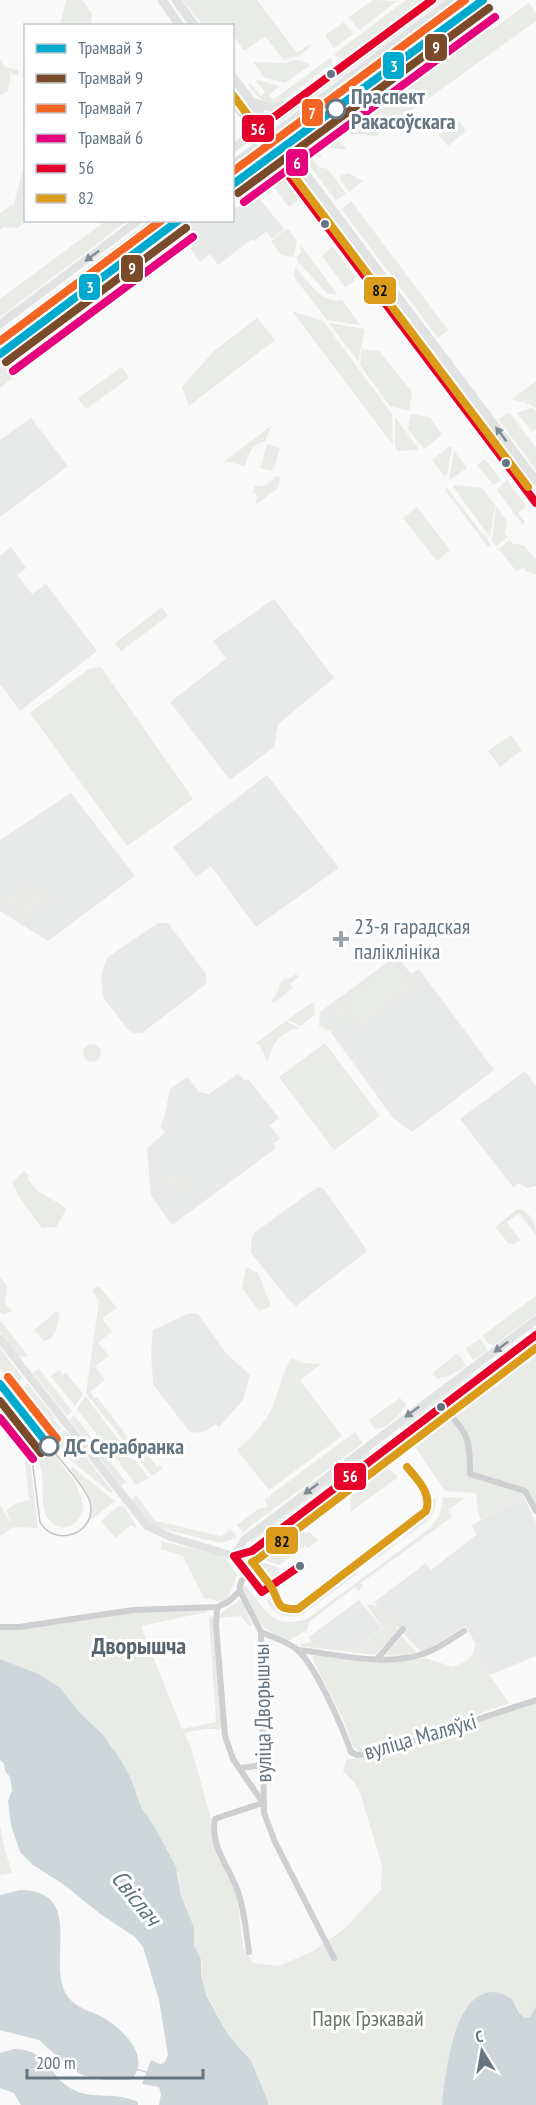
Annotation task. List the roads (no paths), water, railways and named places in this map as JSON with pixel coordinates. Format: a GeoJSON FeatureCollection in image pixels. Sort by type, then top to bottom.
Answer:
{"type":"FeatureCollection","features":[{"type":"Feature","properties":{"kind":"main road"},"geometry":{"type":"LineString","coordinates":[[162,0],[179,24]]}},
{"type":"Feature","properties":{"kind":"main road"},"geometry":{"type":"LineString","coordinates":[[176,0],[194,24]]}},
{"type":"Feature","properties":{"kind":"main road"},"geometry":{"type":"LineString","coordinates":[[234,147],[432,0]]}},
{"type":"Feature","properties":{"kind":"main road"},"geometry":{"type":"LineString","coordinates":[[234,164],[452,0]]}},
{"type":"Feature","properties":{"kind":"main road"},"geometry":{"type":"LineString","coordinates":[[234,79],[536,480]]}},
{"type":"Feature","properties":{"kind":"main road"},"geometry":{"type":"LineString","coordinates":[[251,101],[266,107],[277,107],[304,94]]}},
{"type":"Feature","properties":{"kind":"main road"},"geometry":{"type":"LineString","coordinates":[[234,102],[536,503]]}},
{"type":"Feature","properties":{"kind":"main road"},"geometry":{"type":"LineString","coordinates":[[0,324],[136,222]]}},
{"type":"Feature","properties":{"kind":"main road"},"geometry":{"type":"LineString","coordinates":[[0,339],[154,222]]}},
{"type":"Feature","properties":{"kind":"main road"},"geometry":{"type":"LineString","coordinates":[[398,319],[408,312]]}},
{"type":"Feature","properties":{"kind":"main road"},"geometry":{"type":"LineString","coordinates":[[234,1556],[244,1540],[536,1320]]}},
{"type":"Feature","properties":{"kind":"main road"},"geometry":{"type":"LineString","coordinates":[[0,1339],[147,1526],[170,1537],[234,1556],[252,1551],[536,1335]]}},
{"type":"Feature","properties":{"kind":"street"},"geometry":{"type":"LineString","coordinates":[[442,1406],[469,1441],[470,1474],[525,1491],[535,1508]]}},
{"type":"Feature","properties":{"kind":"street"},"geometry":{"type":"LineString","coordinates":[[0,1627],[19,1627],[133,1610],[217,1606],[228,1602],[240,1591],[242,1580],[248,1575],[234,1556]]}},
{"type":"Feature","properties":{"kind":"street","name":"вуліца Дворышчы"},"geometry":{"type":"LineString","coordinates":[[240,1591],[261,1632],[264,1813],[271,1834],[334,1958]]}},
{"type":"Feature","properties":{"kind":"street","name":"вуліца Дворышчы"},"geometry":{"type":"LineString","coordinates":[[217,1606],[216,1626],[225,1736],[233,1759],[263,1803]]}},
{"type":"Feature","properties":{"kind":"street"},"geometry":{"type":"LineString","coordinates":[[377,1659],[403,1629]]}},
{"type":"Feature","properties":{"kind":"street"},"geometry":{"type":"LineString","coordinates":[[297,1650],[377,1659],[399,1659],[425,1654],[464,1631]]}},
{"type":"Feature","properties":{"kind":"street","name":"вуліца Маляўкі"},"geometry":{"type":"LineString","coordinates":[[261,1632],[297,1650],[307,1661],[330,1702],[351,1752],[357,1755],[373,1754],[536,1700]]}},
{"type":"Feature","properties":{"kind":"street"},"geometry":{"type":"LineString","coordinates":[[240,1768],[256,1766],[263,1762]]}},
{"type":"Feature","properties":{"kind":"street"},"geometry":{"type":"LineString","coordinates":[[249,1952],[239,1895],[217,1845],[213,1827],[215,1819],[263,1803]]}},
{"type":"Feature","properties":{"kind":"water","name":"Свіслач"},"geometry":{"type":"Polygon","coordinates":[[[0,1659],[39,1674],[60,1688],[80,1713],[103,1735],[121,1760],[141,1807],[176,1867],[181,1896],[194,1927],[194,1945],[201,1960],[201,1976],[207,1997],[227,2033],[251,2061],[268,2105],[159,2105],[161,2094],[159,2087],[142,2084],[151,2060],[160,2064],[164,2063],[168,2055],[159,2000],[143,1947],[135,1937],[33,1865],[20,1852],[11,1825],[8,1801],[12,1790],[10,1777],[0,1760],[0,1659]]]}},
{"type":"Feature","properties":{"kind":"water"},"geometry":{"type":"Polygon","coordinates":[[[20,1890],[41,1894],[53,1902],[59,1916],[62,1983],[68,1997],[80,2007],[112,2023],[127,2037],[137,2054],[138,2063],[137,2072],[131,2080],[104,2080],[82,2075],[69,2067],[39,2040],[0,2030],[0,1895],[20,1890]]]}},
{"type":"Feature","properties":{"kind":"water"},"geometry":{"type":"Polygon","coordinates":[[[493,1992],[512,2000],[525,2018],[530,2017],[536,2007],[536,2105],[442,2105],[449,2057],[460,2020],[479,1996],[493,1992]]]}},
{"type":"Feature","properties":{"kind":"water"},"geometry":{"type":"Polygon","coordinates":[[[14,2049],[26,2050],[35,2054],[59,2079],[74,2090],[90,2095],[130,2099],[138,2102],[138,2105],[21,2105],[14,2093],[0,2088],[0,2053],[14,2049]]]}},
{"type":"Feature","properties":{"kind":"waterway"},"geometry":{"type":"LineString","coordinates":[[136,2069],[146,2072]]}},
{"type":"Feature","properties":{"kind":"tram line","name":"7"},"geometry":{"type":"LineString","coordinates":[[234,171],[465,0]]}},
{"type":"Feature","properties":{"kind":"tram line","name":"3"},"geometry":{"type":"LineString","coordinates":[[234,184],[483,0]]}},
{"type":"Feature","properties":{"kind":"tram line","name":"9"},"geometry":{"type":"LineString","coordinates":[[238,193],[489,8]]}},
{"type":"Feature","properties":{"kind":"tram line","name":"6"},"geometry":{"type":"LineString","coordinates":[[244,202],[495,17]]}},
{"type":"Feature","properties":{"kind":"tram line","name":"7"},"geometry":{"type":"LineString","coordinates":[[0,341],[159,222]]}},
{"type":"Feature","properties":{"kind":"tram line","name":"3"},"geometry":{"type":"LineString","coordinates":[[0,354],[176,222]]}},
{"type":"Feature","properties":{"kind":"tram line","name":"9"},"geometry":{"type":"LineString","coordinates":[[6,362],[186,228]]}},
{"type":"Feature","properties":{"kind":"tram line","name":"6"},"geometry":{"type":"LineString","coordinates":[[13,371],[193,237]]}},
{"type":"Feature","properties":{"kind":"tram line","name":"7"},"geometry":{"type":"LineString","coordinates":[[8,1377],[57,1439]]}},
{"type":"Feature","properties":{"kind":"tram line","name":"3"},"geometry":{"type":"LineString","coordinates":[[0,1384],[49,1446]]}},
{"type":"Feature","properties":{"kind":"tram line"},"geometry":{"type":"LineString","coordinates":[[0,1389],[28,1427],[40,1522],[55,1535],[74,1534],[88,1522],[91,1513],[90,1502],[78,1481],[49,1446]]}},
{"type":"Feature","properties":{"kind":"tram line","name":"9"},"geometry":{"type":"LineString","coordinates":[[0,1401],[41,1453]]}},
{"type":"Feature","properties":{"kind":"tram line","name":"6"},"geometry":{"type":"LineString","coordinates":[[0,1418],[33,1459]]}},
{"type":"Feature","properties":{"kind":"place","name":"Праспект Ракасоўскага"},"geometry":{"type":"Point","coordinates":[336,109]}},
{"type":"Feature","properties":{"kind":"place","name":"23-я гарадская паліклініка"},"geometry":{"type":"Point","coordinates":[341,939]}},
{"type":"Feature","properties":{"kind":"place","name":"ДС Серабранка"},"geometry":{"type":"Point","coordinates":[49,1446]}},
{"type":"Feature","properties":{"kind":"district","name":"Дворышча"},"geometry":{"type":"Point","coordinates":[139,1646]}},
{"type":"Feature","properties":{"kind":"park label","name":"Парк Грэкавай"},"geometry":{"type":"Point","coordinates":[368,2018]}}]}
